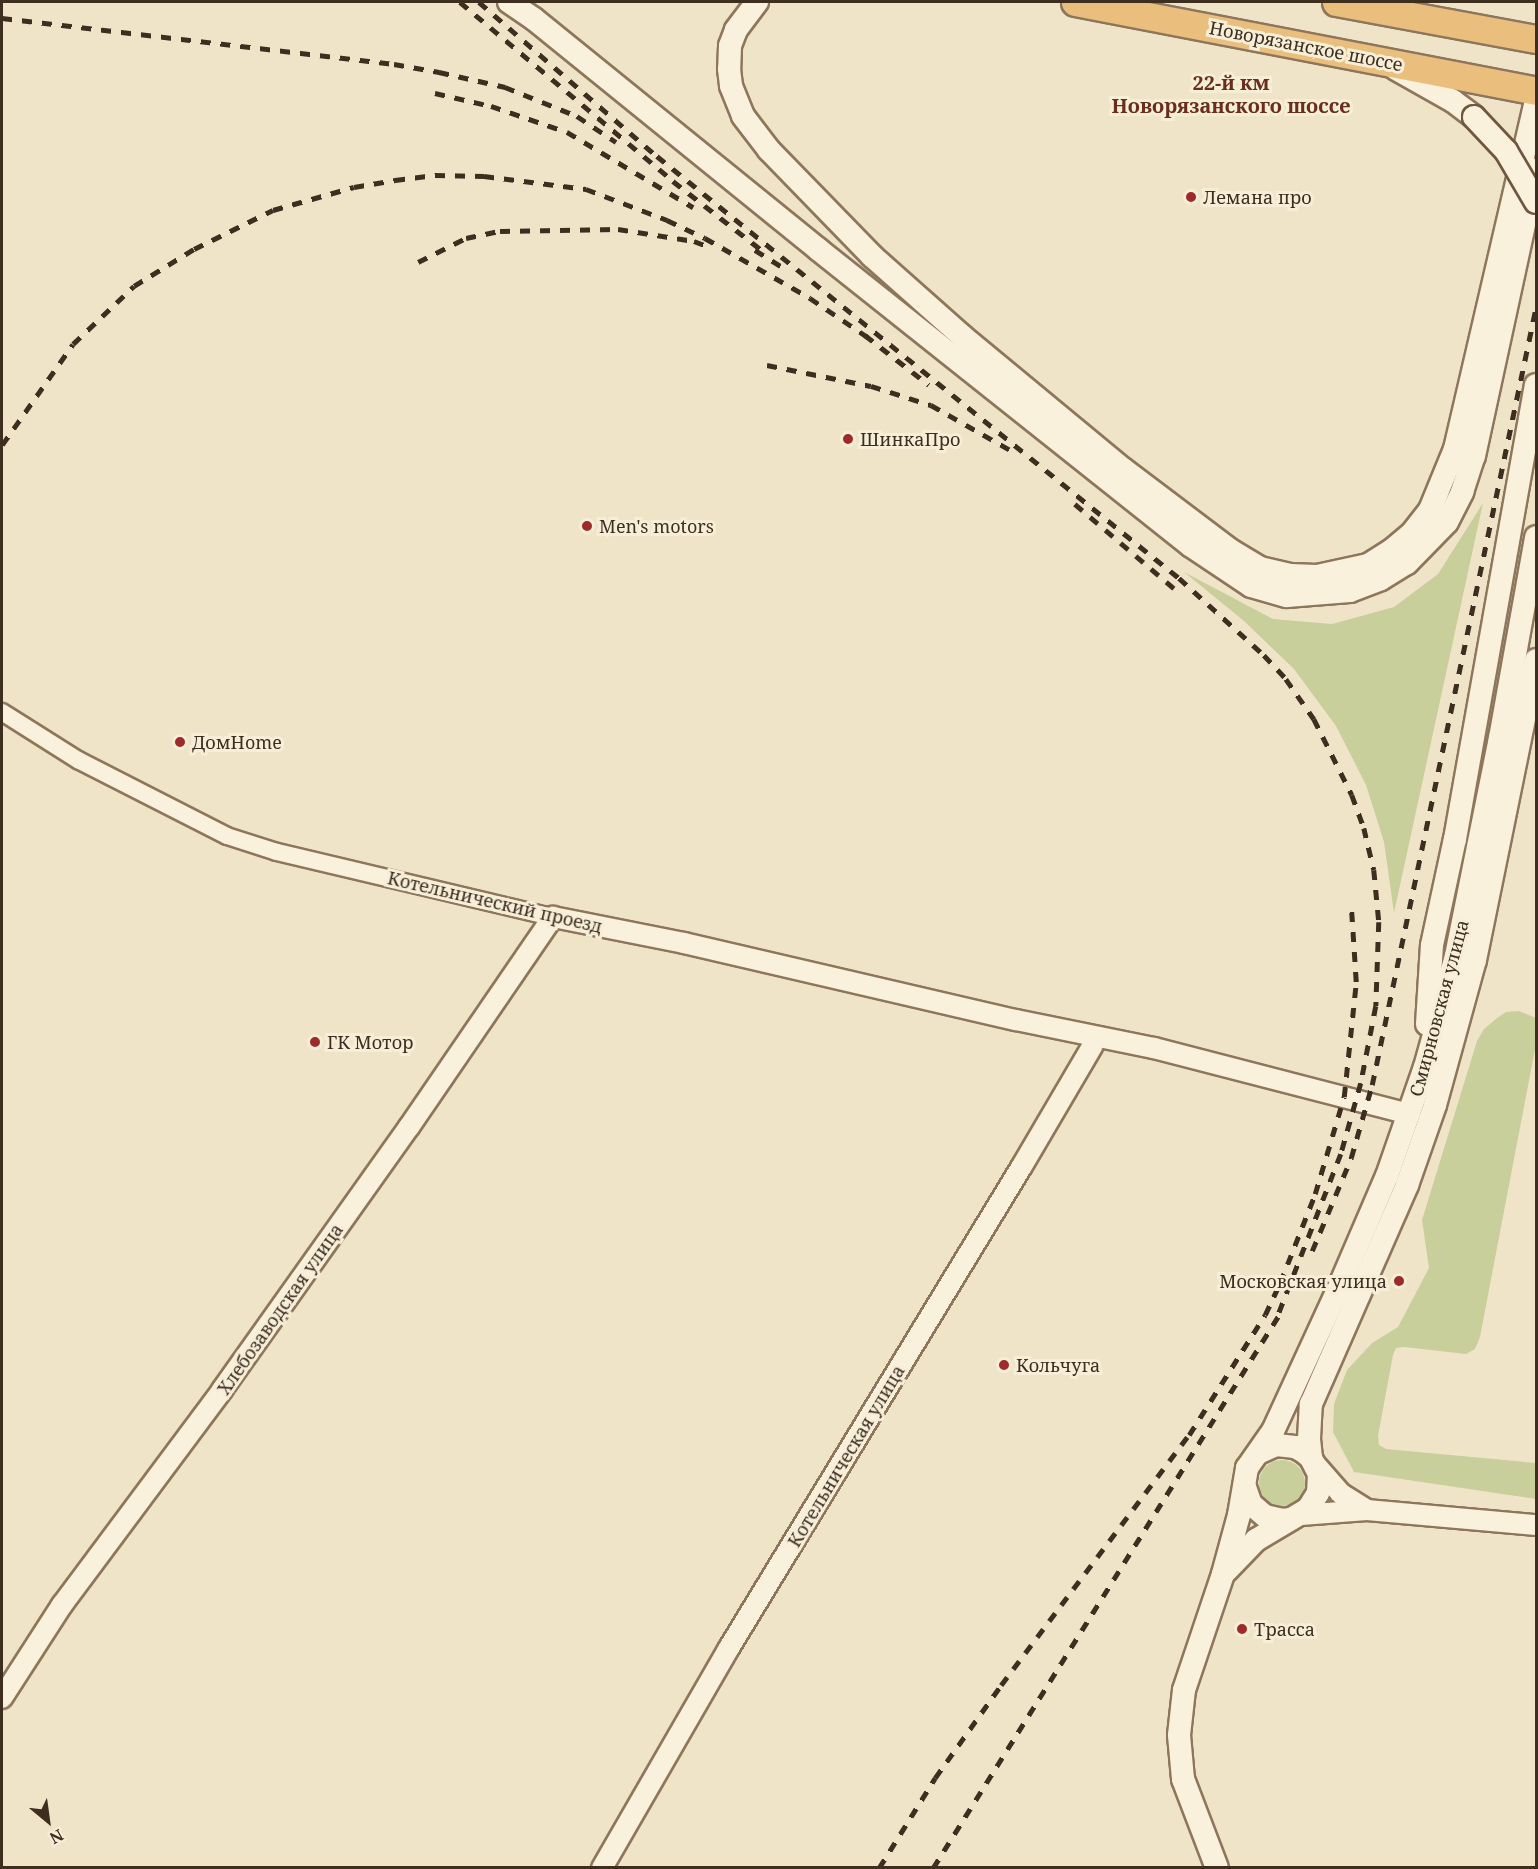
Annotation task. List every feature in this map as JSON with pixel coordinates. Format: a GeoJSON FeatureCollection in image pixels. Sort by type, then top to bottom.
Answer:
{"type":"FeatureCollection","features":[{"type":"Feature","properties":{"kind":"highway","name":"Новорязанское шоссе"},"geometry":{"type":"LineString","coordinates":[[1075,2],[1382,61],[1532,94]]}},
{"type":"Feature","properties":{"kind":"highway"},"geometry":{"type":"LineString","coordinates":[[1336,2],[1535,39]]}},
{"type":"Feature","properties":{"kind":"main road"},"geometry":{"type":"LineString","coordinates":[[509,2],[534,18],[819,250],[1190,545],[1251,586],[1287,596],[1350,591],[1381,579],[1407,563],[1447,522],[1462,492],[1474,456],[1536,170]]}},
{"type":"Feature","properties":{"kind":"main road"},"geometry":{"type":"LineString","coordinates":[[757,2],[736,30],[730,46],[729,69],[731,86],[743,116],[769,150],[872,256],[962,336],[1123,469],[1230,550],[1260,568],[1290,575],[1317,576],[1368,565],[1392,550],[1412,533],[1430,510],[1455,449],[1532,94]]}},
{"type":"Feature","properties":{"kind":"main road"},"geometry":{"type":"LineString","coordinates":[[1382,61],[1453,101],[1474,117],[1506,151],[1536,202]]}},
{"type":"Feature","properties":{"kind":"main road"},"geometry":{"type":"LineString","coordinates":[[1425,1067],[1432,945],[1455,839],[1536,384]]}},
{"type":"Feature","properties":{"kind":"main road","name":"Смирновская улица"},"geometry":{"type":"LineString","coordinates":[[1217,1868],[1184,1779],[1179,1735],[1184,1690],[1223,1574],[1245,1487],[1247,1468],[1273,1431],[1340,1285],[1387,1176],[1425,1067],[1459,944],[1500,738],[1536,537]]}},
{"type":"Feature","properties":{"kind":"main road","name":"Смирновская улица"},"geometry":{"type":"LineString","coordinates":[[1223,1574],[1256,1540],[1296,1517],[1314,1502],[1318,1493],[1319,1474],[1309,1439],[1311,1404],[1407,1185],[1435,1104],[1475,960],[1536,660]]}},
{"type":"Feature","properties":{"kind":"main road"},"geometry":{"type":"LineString","coordinates":[[1258,1453],[1267,1448],[1286,1445],[1295,1447],[1314,1462]]}},
{"type":"Feature","properties":{"kind":"main road"},"geometry":{"type":"LineString","coordinates":[[1245,1487],[1251,1504],[1257,1511],[1273,1519],[1296,1517]]}},
{"type":"Feature","properties":{"kind":"street","name":"Котельнический проезд"},"geometry":{"type":"LineString","coordinates":[[2,712],[78,760],[227,836],[277,852],[554,917],[695,945],[1016,1020],[1154,1048],[1410,1114]]}},
{"type":"Feature","properties":{"kind":"street","name":"Хлебозаводская улица"},"geometry":{"type":"LineString","coordinates":[[2,1698],[62,1605],[222,1390],[409,1127],[554,917]]}},
{"type":"Feature","properties":{"kind":"street","name":"Котельнический проезд"},"geometry":{"type":"LineString","coordinates":[[1016,1020],[1093,1045],[1152,1058],[1240,1072]]}},
{"type":"Feature","properties":{"kind":"street","name":"Котельническая улица"},"geometry":{"type":"LineString","coordinates":[[602,1868],[729,1648],[1093,1045]]}},
{"type":"Feature","properties":{"kind":"street"},"geometry":{"type":"LineString","coordinates":[[1314,1462],[1340,1493],[1367,1510]]}},
{"type":"Feature","properties":{"kind":"street"},"geometry":{"type":"LineString","coordinates":[[1296,1517],[1367,1510],[1536,1525]]}},
{"type":"Feature","properties":{"kind":"green space"},"geometry":{"type":"Polygon","coordinates":[[[1483,503],[1394,913],[1384,842],[1366,785],[1336,726],[1294,669],[1244,621],[1184,572],[1273,619],[1332,624],[1394,607],[1438,574],[1483,503]]]}},
{"type":"Feature","properties":{"kind":"green space"},"geometry":{"type":"Polygon","coordinates":[[[1519,1011],[1536,1018],[1536,1044],[1480,1337],[1475,1349],[1466,1354],[1396,1348],[1378,1436],[1379,1445],[1386,1449],[1536,1463],[1536,1499],[1354,1472],[1333,1432],[1334,1404],[1347,1370],[1372,1343],[1398,1327],[1429,1268],[1422,1220],[1477,1041],[1484,1029],[1497,1018],[1506,1012],[1519,1011]]]}},
{"type":"Feature","properties":{"kind":"green space"},"geometry":{"type":"Polygon","coordinates":[[[1282,1460],[1298,1467],[1305,1483],[1298,1499],[1282,1506],[1266,1499],[1259,1483],[1266,1467],[1282,1460]]]}},
{"type":"Feature","properties":{"kind":"railway"},"geometry":{"type":"LineString","coordinates":[[460,2],[673,181],[763,251]]}},
{"type":"Feature","properties":{"kind":"railway"},"geometry":{"type":"LineString","coordinates":[[479,2],[657,156],[1179,578],[1264,655],[1286,679],[1314,719],[1352,795],[1364,828],[1374,870],[1379,922],[1376,1006],[1361,1083],[1341,1154],[1276,1321]]}},
{"type":"Feature","properties":{"kind":"railway"},"geometry":{"type":"LineString","coordinates":[[2,18],[394,64],[439,72],[505,87],[577,116],[616,142]]}},
{"type":"Feature","properties":{"kind":"railway"},"geometry":{"type":"LineString","coordinates":[[435,93],[491,106],[567,132],[693,207]]}},
{"type":"Feature","properties":{"kind":"railway"},"geometry":{"type":"LineString","coordinates":[[2,445],[73,344],[134,286],[194,249],[273,210],[354,187],[435,175],[484,176],[586,189],[667,220],[705,238],[810,298],[872,340]]}},
{"type":"Feature","properties":{"kind":"railway"},"geometry":{"type":"LineString","coordinates":[[418,262],[466,238],[500,231],[618,229],[694,241],[707,246]]}},
{"type":"Feature","properties":{"kind":"railway"},"geometry":{"type":"LineString","coordinates":[[755,250],[788,271]]}},
{"type":"Feature","properties":{"kind":"railway"},"geometry":{"type":"LineString","coordinates":[[1312,1251],[1351,1158],[1372,1085],[1536,307]]}},
{"type":"Feature","properties":{"kind":"railway"},"geometry":{"type":"LineString","coordinates":[[865,335],[929,385]]}},
{"type":"Feature","properties":{"kind":"railway"},"geometry":{"type":"LineString","coordinates":[[767,365],[871,386],[931,405],[1012,451]]}},
{"type":"Feature","properties":{"kind":"railway"},"geometry":{"type":"LineString","coordinates":[[1075,504],[1176,590]]}},
{"type":"Feature","properties":{"kind":"railway"},"geometry":{"type":"LineString","coordinates":[[879,1868],[935,1778],[1001,1685],[1189,1435],[1265,1315],[1315,1194],[1344,1097],[1356,982],[1351,904]]}},
{"type":"Feature","properties":{"kind":"railway"},"geometry":{"type":"LineString","coordinates":[[933,1868],[1279,1315]]}},
{"type":"Feature","properties":{"kind":"place","name":"Лемана про"},"geometry":{"type":"Point","coordinates":[1191,197]}},
{"type":"Feature","properties":{"kind":"place","name":"ШинкаПро"},"geometry":{"type":"Point","coordinates":[848,439]}},
{"type":"Feature","properties":{"kind":"place","name":"Men's motors"},"geometry":{"type":"Point","coordinates":[587,526]}},
{"type":"Feature","properties":{"kind":"place","name":"ДомHome"},"geometry":{"type":"Point","coordinates":[180,742]}},
{"type":"Feature","properties":{"kind":"place","name":"ГК Мотор"},"geometry":{"type":"Point","coordinates":[315,1042]}},
{"type":"Feature","properties":{"kind":"place","name":"Московская улица"},"geometry":{"type":"Point","coordinates":[1399,1281]}},
{"type":"Feature","properties":{"kind":"place","name":"Кольчуга"},"geometry":{"type":"Point","coordinates":[1004,1365]}},
{"type":"Feature","properties":{"kind":"place","name":"Трасса"},"geometry":{"type":"Point","coordinates":[1242,1629]}},
{"type":"Feature","properties":{"kind":"district","name":"22-й км Новорязанского шоссе"},"geometry":{"type":"Point","coordinates":[1231,94]}}]}
